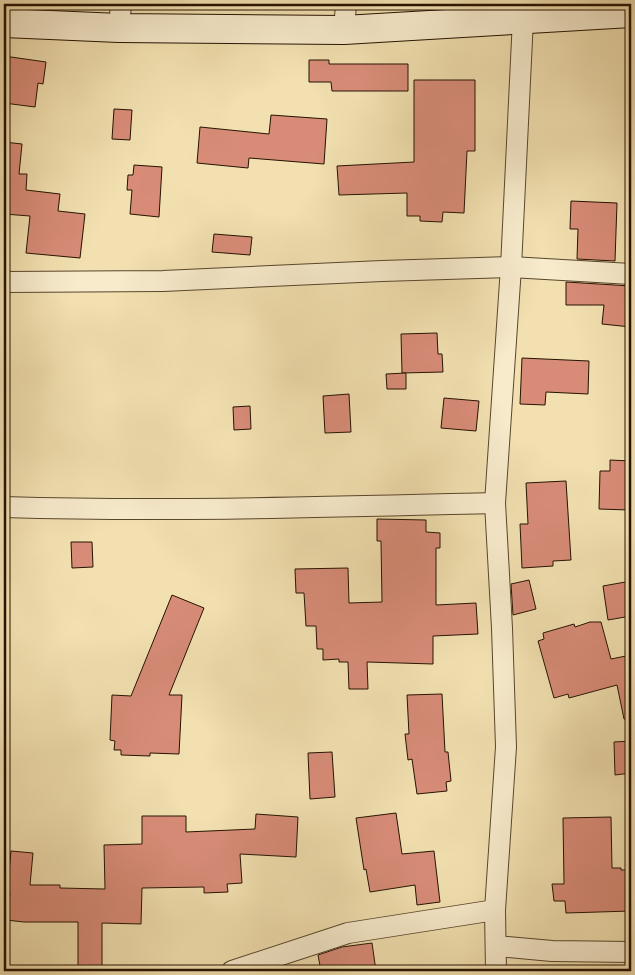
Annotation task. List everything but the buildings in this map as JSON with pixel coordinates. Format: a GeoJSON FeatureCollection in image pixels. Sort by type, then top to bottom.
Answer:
{"type":"FeatureCollection","features":[{"type":"Feature","properties":{"kind":"main road"},"geometry":{"type":"LineString","coordinates":[[4,23],[120,16],[523,18],[631,13]]}},
{"type":"Feature","properties":{"kind":"street"},"geometry":{"type":"LineString","coordinates":[[496,971],[495,910],[506,747],[495,503],[511,267],[523,18]]}},
{"type":"Feature","properties":{"kind":"street"},"geometry":{"type":"LineString","coordinates":[[4,282],[163,281],[511,267],[631,274]]}},
{"type":"Feature","properties":{"kind":"street"},"geometry":{"type":"LineString","coordinates":[[4,507],[61,509],[283,508],[495,503]]}},
{"type":"Feature","properties":{"kind":"street"},"geometry":{"type":"LineString","coordinates":[[232,971],[348,933],[495,910]]}},
{"type":"Feature","properties":{"kind":"street"},"geometry":{"type":"LineString","coordinates":[[496,946],[552,950],[631,952]]}}]}
